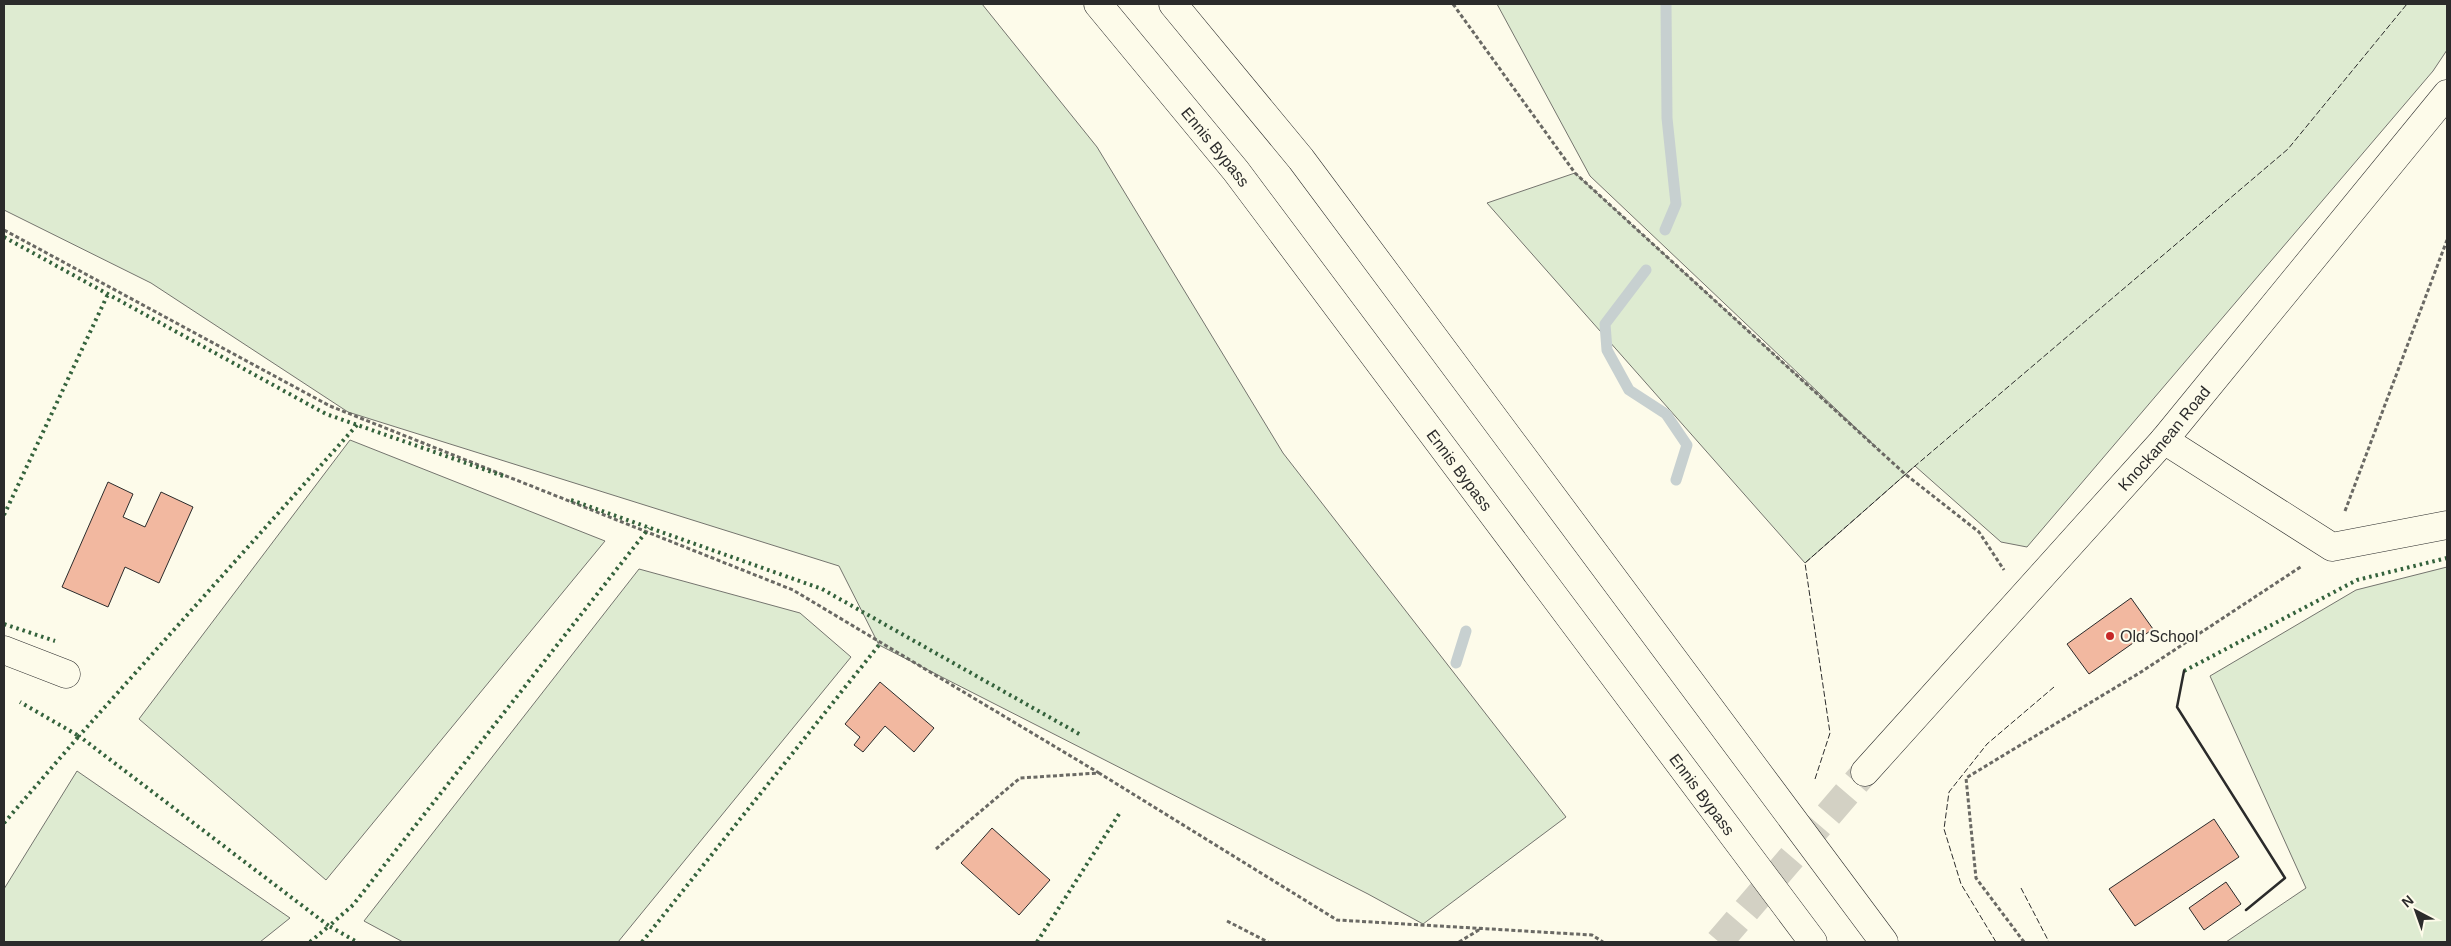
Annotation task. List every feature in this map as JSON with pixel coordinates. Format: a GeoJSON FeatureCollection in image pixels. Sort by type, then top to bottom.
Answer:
{"type":"FeatureCollection","features":[{"type":"Feature","properties":{"kind":"main road","name":"Ennis Bypass"},"geometry":{"type":"LineString","coordinates":[[1098,4],[1236,171],[1813,942]]}},
{"type":"Feature","properties":{"kind":"main road"},"geometry":{"type":"LineString","coordinates":[[1173,4],[1301,158],[1884,942]]}},
{"type":"Feature","properties":{"kind":"main road","name":"Knockanean Road"},"geometry":{"type":"LineString","coordinates":[[1866,772],[2164,440],[2447,94]]}},
{"type":"Feature","properties":{"kind":"main road"},"geometry":{"type":"LineString","coordinates":[[2164,440],[2332,547],[2447,524]]}},
{"type":"Feature","properties":{"kind":"main road"},"geometry":{"type":"LineString","coordinates":[[4,650],[66,674]]}},
{"type":"Feature","properties":{"kind":"path"},"geometry":{"type":"LineString","coordinates":[[1453,4],[1574,173],[1905,474],[1979,532],[2022,597]]}},
{"type":"Feature","properties":{"kind":"path"},"geometry":{"type":"LineString","coordinates":[[4,230],[330,406],[793,590],[1099,773],[1337,920],[1482,927],[1592,935],[1603,942]]}},
{"type":"Feature","properties":{"kind":"path"},"geometry":{"type":"LineString","coordinates":[[2024,942],[1976,878],[1966,778],[2141,672],[2332,547],[2447,240]]}},
{"type":"Feature","properties":{"kind":"path"},"geometry":{"type":"LineString","coordinates":[[936,849],[1020,778],[1099,773]]}},
{"type":"Feature","properties":{"kind":"path"},"geometry":{"type":"LineString","coordinates":[[1228,921],[1268,942]]}},
{"type":"Feature","properties":{"kind":"path"},"geometry":{"type":"LineString","coordinates":[[1459,942],[1482,927]]}},
{"type":"Feature","properties":{"kind":"green space"},"geometry":{"type":"Polygon","coordinates":[[[4,4],[982,4],[1097,147],[1283,453],[1566,817],[1423,924],[1368,894],[879,645],[839,566],[348,412],[151,283],[4,210],[4,4]]]}},
{"type":"Feature","properties":{"kind":"green space"},"geometry":{"type":"Polygon","coordinates":[[[1497,4],[2447,4],[2447,50],[2433,71],[2027,547],[2001,542],[1915,466],[1805,563],[1487,203],[1575,173],[1877,448],[1590,176],[1497,4]]]}},
{"type":"Feature","properties":{"kind":"green space"},"geometry":{"type":"Polygon","coordinates":[[[350,440],[605,541],[326,880],[139,719],[350,440]]]}},
{"type":"Feature","properties":{"kind":"green space"},"geometry":{"type":"Polygon","coordinates":[[[2447,567],[2447,942],[2226,942],[2306,888],[2210,676],[2356,590],[2447,567]]]}},
{"type":"Feature","properties":{"kind":"green space"},"geometry":{"type":"Polygon","coordinates":[[[639,569],[800,613],[851,657],[618,942],[403,942],[364,921],[639,569]]]}},
{"type":"Feature","properties":{"kind":"green space"},"geometry":{"type":"Polygon","coordinates":[[[77,771],[290,918],[260,942],[4,942],[4,889],[77,771]]]}},
{"type":"Feature","properties":{"kind":"building"},"geometry":{"type":"Polygon","coordinates":[[[108,482],[133,494],[123,517],[145,527],[161,492],[193,507],[159,583],[125,567],[108,607],[62,587],[108,482]]]}},
{"type":"Feature","properties":{"kind":"building","name":"Old School"},"geometry":{"type":"Polygon","coordinates":[[[2131,598],[2153,629],[2089,674],[2067,644],[2131,598]]]}},
{"type":"Feature","properties":{"kind":"building"},"geometry":{"type":"Polygon","coordinates":[[[880,682],[934,728],[914,752],[885,726],[863,752],[854,745],[860,737],[845,724],[880,682]]]}},
{"type":"Feature","properties":{"kind":"building"},"geometry":{"type":"Polygon","coordinates":[[[2214,819],[2239,857],[2135,926],[2109,889],[2214,819]]]}},
{"type":"Feature","properties":{"kind":"building"},"geometry":{"type":"Polygon","coordinates":[[[992,828],[1050,880],[1019,915],[961,863],[992,828]]]}},
{"type":"Feature","properties":{"kind":"building"},"geometry":{"type":"Polygon","coordinates":[[[2226,882],[2241,904],[2204,930],[2189,908],[2226,882]]]}},
{"type":"Feature","properties":{"kind":"waterway"},"geometry":{"type":"LineString","coordinates":[[1665,230],[1676,204],[1667,118],[1666,4]]}},
{"type":"Feature","properties":{"kind":"waterway"},"geometry":{"type":"LineString","coordinates":[[1646,270],[1605,324],[1607,350],[1629,390],[1666,414],[1687,445],[1676,480]]}},
{"type":"Feature","properties":{"kind":"waterway"},"geometry":{"type":"LineString","coordinates":[[1456,663],[1466,631]]}},
{"type":"Feature","properties":{"kind":"tunnel"},"geometry":{"type":"LineString","coordinates":[[1719,942],[1865,772]]}},
{"type":"Feature","properties":{"kind":"hedge"},"geometry":{"type":"LineString","coordinates":[[4,237],[326,414],[503,476]]}},
{"type":"Feature","properties":{"kind":"hedge"},"geometry":{"type":"LineString","coordinates":[[4,515],[108,294]]}},
{"type":"Feature","properties":{"kind":"hedge"},"geometry":{"type":"LineString","coordinates":[[357,425],[79,736],[329,926],[353,905],[649,528]]}},
{"type":"Feature","properties":{"kind":"hedge"},"geometry":{"type":"LineString","coordinates":[[571,500],[822,589],[1081,735]]}},
{"type":"Feature","properties":{"kind":"hedge"},"geometry":{"type":"LineString","coordinates":[[2184,671],[2357,580],[2447,558]]}},
{"type":"Feature","properties":{"kind":"hedge"},"geometry":{"type":"LineString","coordinates":[[4,624],[55,641]]}},
{"type":"Feature","properties":{"kind":"hedge"},"geometry":{"type":"LineString","coordinates":[[642,942],[879,645]]}},
{"type":"Feature","properties":{"kind":"hedge"},"geometry":{"type":"LineString","coordinates":[[4,823],[79,736],[20,702]]}},
{"type":"Feature","properties":{"kind":"hedge"},"geometry":{"type":"LineString","coordinates":[[1037,942],[1119,814]]}},
{"type":"Feature","properties":{"kind":"hedge"},"geometry":{"type":"LineString","coordinates":[[310,942],[329,926],[357,942]]}},
{"type":"Feature","properties":{"kind":"fence"},"geometry":{"type":"LineString","coordinates":[[1815,779],[1830,733],[1805,563],[1915,466],[2288,149],[2407,4]]}},
{"type":"Feature","properties":{"kind":"fence"},"geometry":{"type":"LineString","coordinates":[[1996,942],[1961,884],[1944,829],[1949,792],[1987,744],[2054,687]]}},
{"type":"Feature","properties":{"kind":"fence"},"geometry":{"type":"LineString","coordinates":[[2021,888],[2049,942]]}},
{"type":"Feature","properties":{"kind":"wall"},"geometry":{"type":"LineString","coordinates":[[2184,671],[2177,707],[2285,878],[2246,910]]}},
{"type":"Feature","properties":{"kind":"place","name":"Old School"},"geometry":{"type":"Point","coordinates":[2110,636]}}]}
